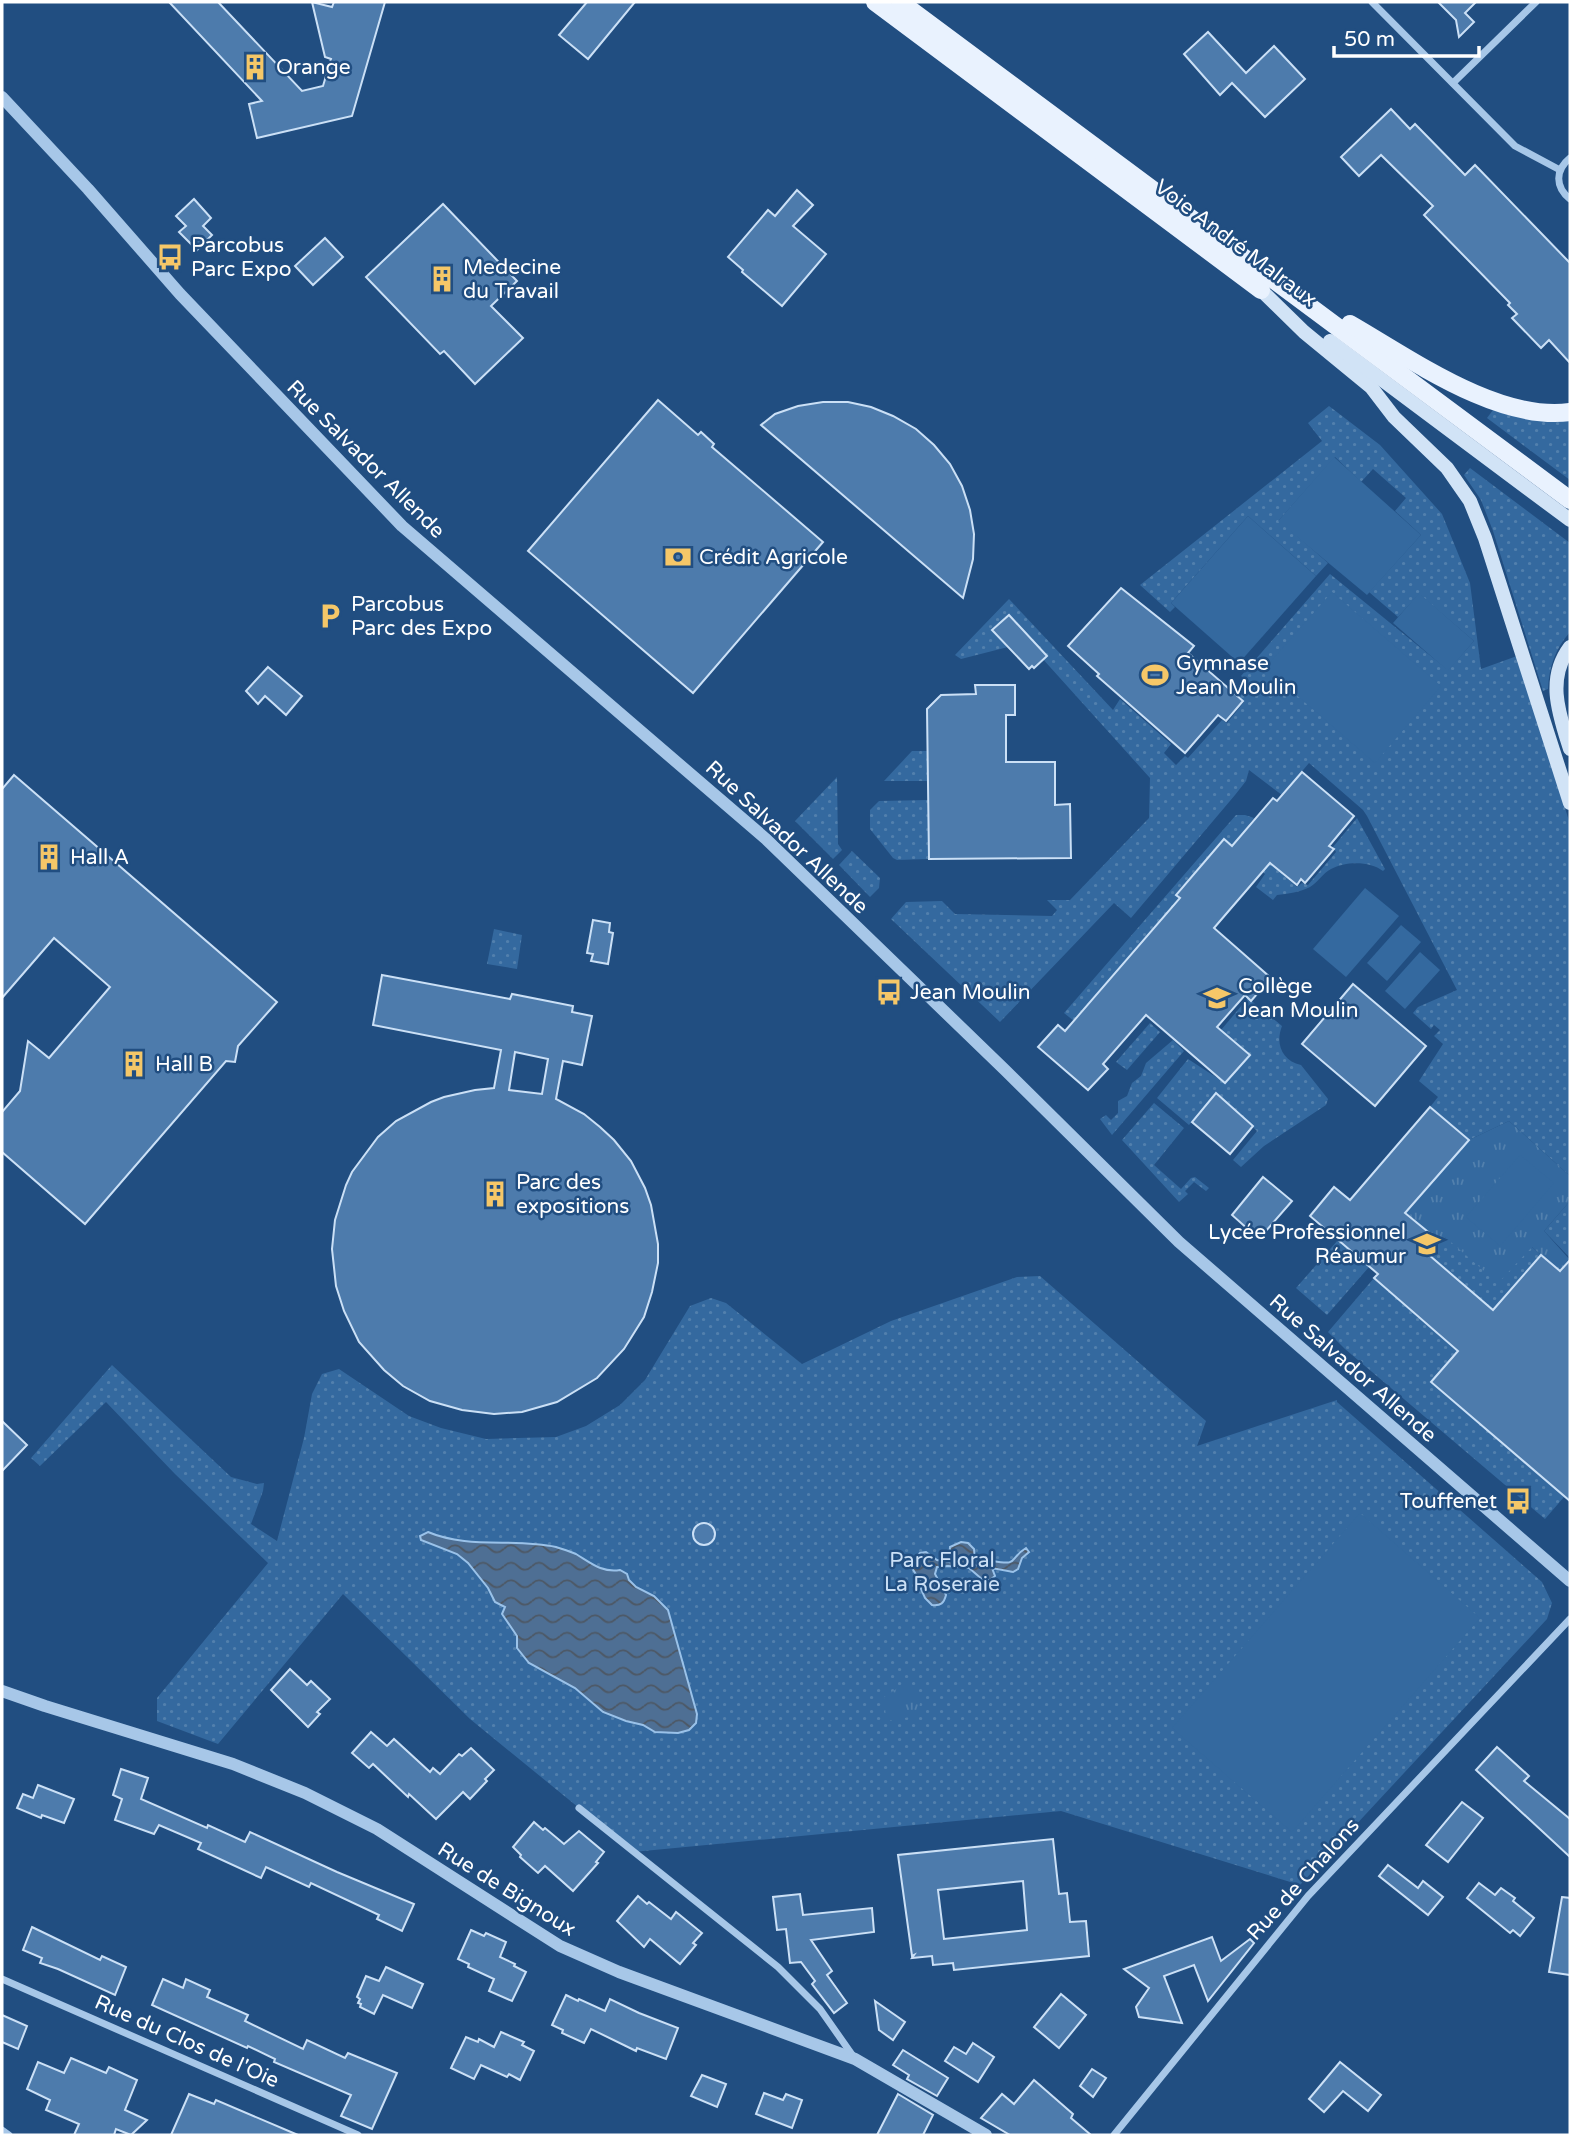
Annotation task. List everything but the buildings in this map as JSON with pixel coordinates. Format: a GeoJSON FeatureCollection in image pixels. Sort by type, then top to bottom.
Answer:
{"type":"FeatureCollection","features":[{"type":"Feature","properties":{"kind":"main road","name":"Voie André Malraux"},"geometry":{"type":"LineString","coordinates":[[875,2],[1570,500]]}},
{"type":"Feature","properties":{"kind":"main road","name":"Voie André Malraux"},"geometry":{"type":"LineString","coordinates":[[900,2],[1570,520]]}},
{"type":"Feature","properties":{"kind":"main road"},"geometry":{"type":"LineString","coordinates":[[1265,284],[1466,391],[1514,408],[1570,412]]}},
{"type":"Feature","properties":{"kind":"main road"},"geometry":{"type":"LineString","coordinates":[[1265,284],[1304,332],[1371,387],[1394,417],[1447,468],[1470,501],[1485,538],[1570,803]]}},
{"type":"Feature","properties":{"kind":"main road"},"geometry":{"type":"LineString","coordinates":[[1570,647],[1562,658],[1555,685],[1556,705],[1570,749]]}},
{"type":"Feature","properties":{"kind":"street"},"geometry":{"type":"LineString","coordinates":[[1372,2],[1515,146],[1560,170]]}},
{"type":"Feature","properties":{"kind":"street"},"geometry":{"type":"LineString","coordinates":[[1453,83],[1536,2]]}},
{"type":"Feature","properties":{"kind":"street","name":"Rue Salvador Allende"},"geometry":{"type":"LineString","coordinates":[[2,97],[88,189],[180,294],[402,526],[773,845],[1179,1242],[1570,1581]]}},
{"type":"Feature","properties":{"kind":"street"},"geometry":{"type":"LineString","coordinates":[[1570,158],[1560,170],[1560,187],[1570,199]]}},
{"type":"Feature","properties":{"kind":"street","name":"Rue de Chalons"},"geometry":{"type":"LineString","coordinates":[[1114,2135],[1308,1895],[1570,1619]]}},
{"type":"Feature","properties":{"kind":"street","name":"Rue de Bignoux"},"geometry":{"type":"LineString","coordinates":[[2,1691],[233,1764],[305,1793],[377,1829],[506,1913],[580,1955],[855,2059],[986,2135]]}},
{"type":"Feature","properties":{"kind":"street"},"geometry":{"type":"LineString","coordinates":[[579,1808],[778,1967],[820,2009],[855,2059]]}},
{"type":"Feature","properties":{"kind":"street","name":"Rue du Clos de l'Oie"},"geometry":{"type":"LineString","coordinates":[[2,1979],[358,2135]]}},
{"type":"Feature","properties":{"kind":"street"},"geometry":{"type":"LineString","coordinates":[[2,2130],[9,2135]]}},
{"type":"Feature","properties":{"kind":"green space"},"geometry":{"type":"Polygon","coordinates":[[[1329,406],[1380,445],[1442,514],[1470,583],[1481,669],[1517,656],[1570,824],[1570,1176],[1509,1121],[1469,1140],[1430,1107],[1438,1097],[1419,1081],[1443,1044],[1434,1036],[1440,1030],[1434,1025],[1431,1029],[1413,1013],[1418,1007],[1457,990],[1367,816],[1309,763],[1282,795],[1249,770],[1246,781],[1235,795],[1131,918],[1114,903],[1000,1022],[891,919],[906,902],[942,901],[955,914],[1052,916],[1057,910],[1047,900],[1070,900],[1149,818],[1150,778],[1041,657],[1009,615],[993,630],[1008,647],[961,659],[955,655],[1009,599],[1113,710],[1120,699],[1171,744],[1164,753],[1176,765],[1185,756],[1188,758],[1222,720],[1227,723],[1244,702],[1235,692],[1246,680],[1241,676],[1330,574],[1448,670],[1474,641],[1419,594],[1398,617],[1369,592],[1421,535],[1395,511],[1406,498],[1373,469],[1361,482],[1335,457],[1279,520],[1328,563],[1316,576],[1248,516],[1171,603],[1175,607],[1170,612],[1140,585],[1322,441],[1308,423],[1329,406]]]}},
{"type":"Feature","properties":{"kind":"green space"},"geometry":{"type":"Polygon","coordinates":[[[1493,410],[1537,420],[1570,421],[1570,480],[1487,418],[1493,410]]]}},
{"type":"Feature","properties":{"kind":"green space"},"geometry":{"type":"Polygon","coordinates":[[[1334,457],[1421,535],[1367,595],[1278,521],[1334,457]]]}},
{"type":"Feature","properties":{"kind":"green space"},"geometry":{"type":"Polygon","coordinates":[[[1470,468],[1570,543],[1570,632],[1551,666],[1548,689],[1543,691],[1493,531],[1481,500],[1464,475],[1470,468]]]}},
{"type":"Feature","properties":{"kind":"green space"},"geometry":{"type":"Polygon","coordinates":[[[1248,516],[1316,576],[1239,663],[1171,603],[1248,516]]]}},
{"type":"Feature","properties":{"kind":"green space"},"geometry":{"type":"Polygon","coordinates":[[[1332,592],[1441,686],[1375,763],[1265,668],[1332,592]]]}},
{"type":"Feature","properties":{"kind":"green space"},"geometry":{"type":"Polygon","coordinates":[[[1419,593],[1474,641],[1448,671],[1393,623],[1419,593]]]}},
{"type":"Feature","properties":{"kind":"green space"},"geometry":{"type":"Polygon","coordinates":[[[912,751],[927,751],[928,781],[884,781],[912,751]]]}},
{"type":"Feature","properties":{"kind":"green space"},"geometry":{"type":"Polygon","coordinates":[[[837,777],[838,844],[842,850],[833,859],[795,821],[837,777]]]}},
{"type":"Feature","properties":{"kind":"green space"},"geometry":{"type":"Polygon","coordinates":[[[928,800],[929,859],[893,858],[870,829],[870,810],[879,801],[928,800]]]}},
{"type":"Feature","properties":{"kind":"green space"},"geometry":{"type":"Polygon","coordinates":[[[1236,815],[1254,818],[1244,831],[1286,868],[1282,874],[1297,887],[1302,883],[1308,885],[1336,852],[1333,847],[1357,818],[1385,869],[1383,871],[1358,863],[1337,866],[1310,887],[1277,895],[1273,900],[1256,887],[1265,874],[1224,839],[1176,894],[1180,898],[1074,1021],[1064,1013],[1236,815]]]}},
{"type":"Feature","properties":{"kind":"green space"},"geometry":{"type":"Polygon","coordinates":[[[852,851],[880,878],[879,888],[870,897],[839,865],[852,851]]]}},
{"type":"Feature","properties":{"kind":"green space"},"geometry":{"type":"Polygon","coordinates":[[[1365,888],[1399,916],[1346,977],[1313,949],[1365,888]]]}},
{"type":"Feature","properties":{"kind":"green space"},"geometry":{"type":"Polygon","coordinates":[[[1401,925],[1421,942],[1387,981],[1367,963],[1401,925]]]}},
{"type":"Feature","properties":{"kind":"green space"},"geometry":{"type":"Polygon","coordinates":[[[494,929],[522,935],[517,969],[487,964],[494,929]]]}},
{"type":"Feature","properties":{"kind":"green space"},"geometry":{"type":"Polygon","coordinates":[[[1420,952],[1440,970],[1405,1009],[1385,991],[1420,952]]]}},
{"type":"Feature","properties":{"kind":"green space"},"geometry":{"type":"Polygon","coordinates":[[[1248,998],[1282,1026],[1279,1039],[1285,1056],[1301,1065],[1328,1099],[1326,1105],[1264,1146],[1241,1167],[1233,1160],[1257,1131],[1216,1094],[1189,1125],[1157,1098],[1188,1059],[1225,1083],[1249,1055],[1221,1030],[1248,998]]]}},
{"type":"Feature","properties":{"kind":"green space"},"geometry":{"type":"Polygon","coordinates":[[[1150,1023],[1160,1032],[1127,1070],[1116,1062],[1150,1023]]]}},
{"type":"Feature","properties":{"kind":"green space"},"geometry":{"type":"Polygon","coordinates":[[[1173,1040],[1184,1051],[1112,1135],[1100,1119],[1106,1115],[1111,1120],[1118,1113],[1118,1101],[1127,1096],[1132,1083],[1141,1076],[1146,1063],[1173,1040]]]}},
{"type":"Feature","properties":{"kind":"green space"},"geometry":{"type":"Polygon","coordinates":[[[1154,1103],[1184,1128],[1154,1165],[1181,1189],[1195,1177],[1209,1188],[1206,1191],[1194,1182],[1185,1191],[1188,1194],[1179,1202],[1122,1140],[1154,1103]]]}},
{"type":"Feature","properties":{"kind":"green space"},"geometry":{"type":"Polygon","coordinates":[[[1509,1121],[1570,1176],[1570,1201],[1544,1231],[1570,1260],[1560,1271],[1532,1247],[1498,1283],[1445,1237],[1429,1255],[1422,1249],[1432,1236],[1406,1213],[1469,1140],[1509,1121]]]}},
{"type":"Feature","properties":{"kind":"green space"},"geometry":{"type":"Polygon","coordinates":[[[1520,1155],[1554,1183],[1500,1246],[1466,1217],[1520,1155]]]}},
{"type":"Feature","properties":{"kind":"green space"},"geometry":{"type":"Polygon","coordinates":[[[1570,1201],[1570,1258],[1544,1231],[1570,1201]]]}},
{"type":"Feature","properties":{"kind":"green space"},"geometry":{"type":"Polygon","coordinates":[[[1444,1237],[1532,1247],[1541,1255],[1493,1310],[1429,1255],[1444,1237]]]}},
{"type":"Feature","properties":{"kind":"green space"},"geometry":{"type":"Polygon","coordinates":[[[1338,1240],[1369,1267],[1327,1315],[1296,1288],[1338,1240]]]}},
{"type":"Feature","properties":{"kind":"green space","name":"Parc Floral La Roseraie"},"geometry":{"type":"Polygon","coordinates":[[[1040,1276],[1206,1421],[1197,1446],[1337,1400],[1542,1582],[1552,1603],[1547,1619],[1300,1885],[1061,1811],[633,1852],[470,1719],[343,1594],[218,1744],[157,1721],[157,1698],[268,1563],[175,1474],[106,1402],[40,1466],[31,1458],[112,1365],[231,1477],[257,1484],[264,1483],[251,1524],[277,1541],[304,1438],[312,1394],[322,1374],[339,1369],[409,1416],[441,1428],[486,1439],[556,1437],[586,1426],[620,1405],[645,1380],[690,1306],[711,1298],[726,1303],[802,1364],[891,1321],[1017,1277],[1040,1276]]]}},
{"type":"Feature","properties":{"kind":"green space"},"geometry":{"type":"Polygon","coordinates":[[[1374,1278],[1458,1351],[1431,1382],[1559,1491],[1570,1477],[1570,1490],[1545,1519],[1328,1332],[1374,1278]]]}},
{"type":"Feature","properties":{"kind":"green space"},"geometry":{"type":"Polygon","coordinates":[[[1360,1513],[1480,1618],[1292,1832],[1172,1728],[1360,1513]]]}},
{"type":"Feature","properties":{"kind":"green space"},"geometry":{"type":"Polygon","coordinates":[[[901,1686],[916,1687],[921,1697],[918,1715],[891,1721],[886,1718],[884,1697],[901,1686]]]}},
{"type":"Feature","properties":{"kind":"water"},"geometry":{"type":"Polygon","coordinates":[[[428,1532],[475,1542],[556,1547],[576,1554],[602,1569],[620,1570],[627,1574],[636,1587],[654,1596],[668,1610],[697,1714],[696,1723],[689,1730],[678,1733],[655,1732],[643,1725],[603,1712],[575,1688],[529,1663],[517,1648],[517,1636],[502,1614],[505,1607],[495,1602],[488,1588],[457,1554],[421,1540],[420,1536],[428,1532]]]}},
{"type":"Feature","properties":{"kind":"water"},"geometry":{"type":"Polygon","coordinates":[[[961,1542],[968,1543],[974,1549],[975,1560],[972,1563],[981,1566],[993,1561],[1011,1562],[1026,1548],[1029,1552],[1013,1572],[992,1568],[995,1576],[990,1580],[983,1580],[969,1568],[937,1567],[935,1574],[946,1595],[942,1603],[932,1605],[925,1598],[922,1584],[912,1568],[913,1560],[920,1553],[926,1552],[937,1560],[949,1562],[950,1547],[961,1542]]]}},
{"type":"Feature","properties":{"kind":"place","name":"Orange"},"geometry":{"type":"Point","coordinates":[255,67]}},
{"type":"Feature","properties":{"kind":"place","name":"Parcobus Parc Expo"},"geometry":{"type":"Point","coordinates":[170,257]}},
{"type":"Feature","properties":{"kind":"place","name":"Medecine du Travail"},"geometry":{"type":"Point","coordinates":[442,279]}},
{"type":"Feature","properties":{"kind":"place","name":"Crédit Agricole"},"geometry":{"type":"Point","coordinates":[678,557]}},
{"type":"Feature","properties":{"kind":"place","name":"Parcobus Parc des Expo"},"geometry":{"type":"Point","coordinates":[330,616]}},
{"type":"Feature","properties":{"kind":"place","name":"Gymnase Jean Moulin"},"geometry":{"type":"Point","coordinates":[1155,675]}},
{"type":"Feature","properties":{"kind":"place","name":"Hall A"},"geometry":{"type":"Point","coordinates":[49,857]}},
{"type":"Feature","properties":{"kind":"place","name":"Jean Moulin"},"geometry":{"type":"Point","coordinates":[889,992]}},
{"type":"Feature","properties":{"kind":"place","name":"Collège Jean Moulin"},"geometry":{"type":"Point","coordinates":[1217,998]}},
{"type":"Feature","properties":{"kind":"place","name":"Hall B"},"geometry":{"type":"Point","coordinates":[134,1064]}},
{"type":"Feature","properties":{"kind":"place","name":"Parc des expositions"},"geometry":{"type":"Point","coordinates":[495,1194]}},
{"type":"Feature","properties":{"kind":"place","name":"Lycée Professionnel Réaumur"},"geometry":{"type":"Point","coordinates":[1427,1244]}},
{"type":"Feature","properties":{"kind":"place","name":"Touffenet"},"geometry":{"type":"Point","coordinates":[1518,1501]}}]}
